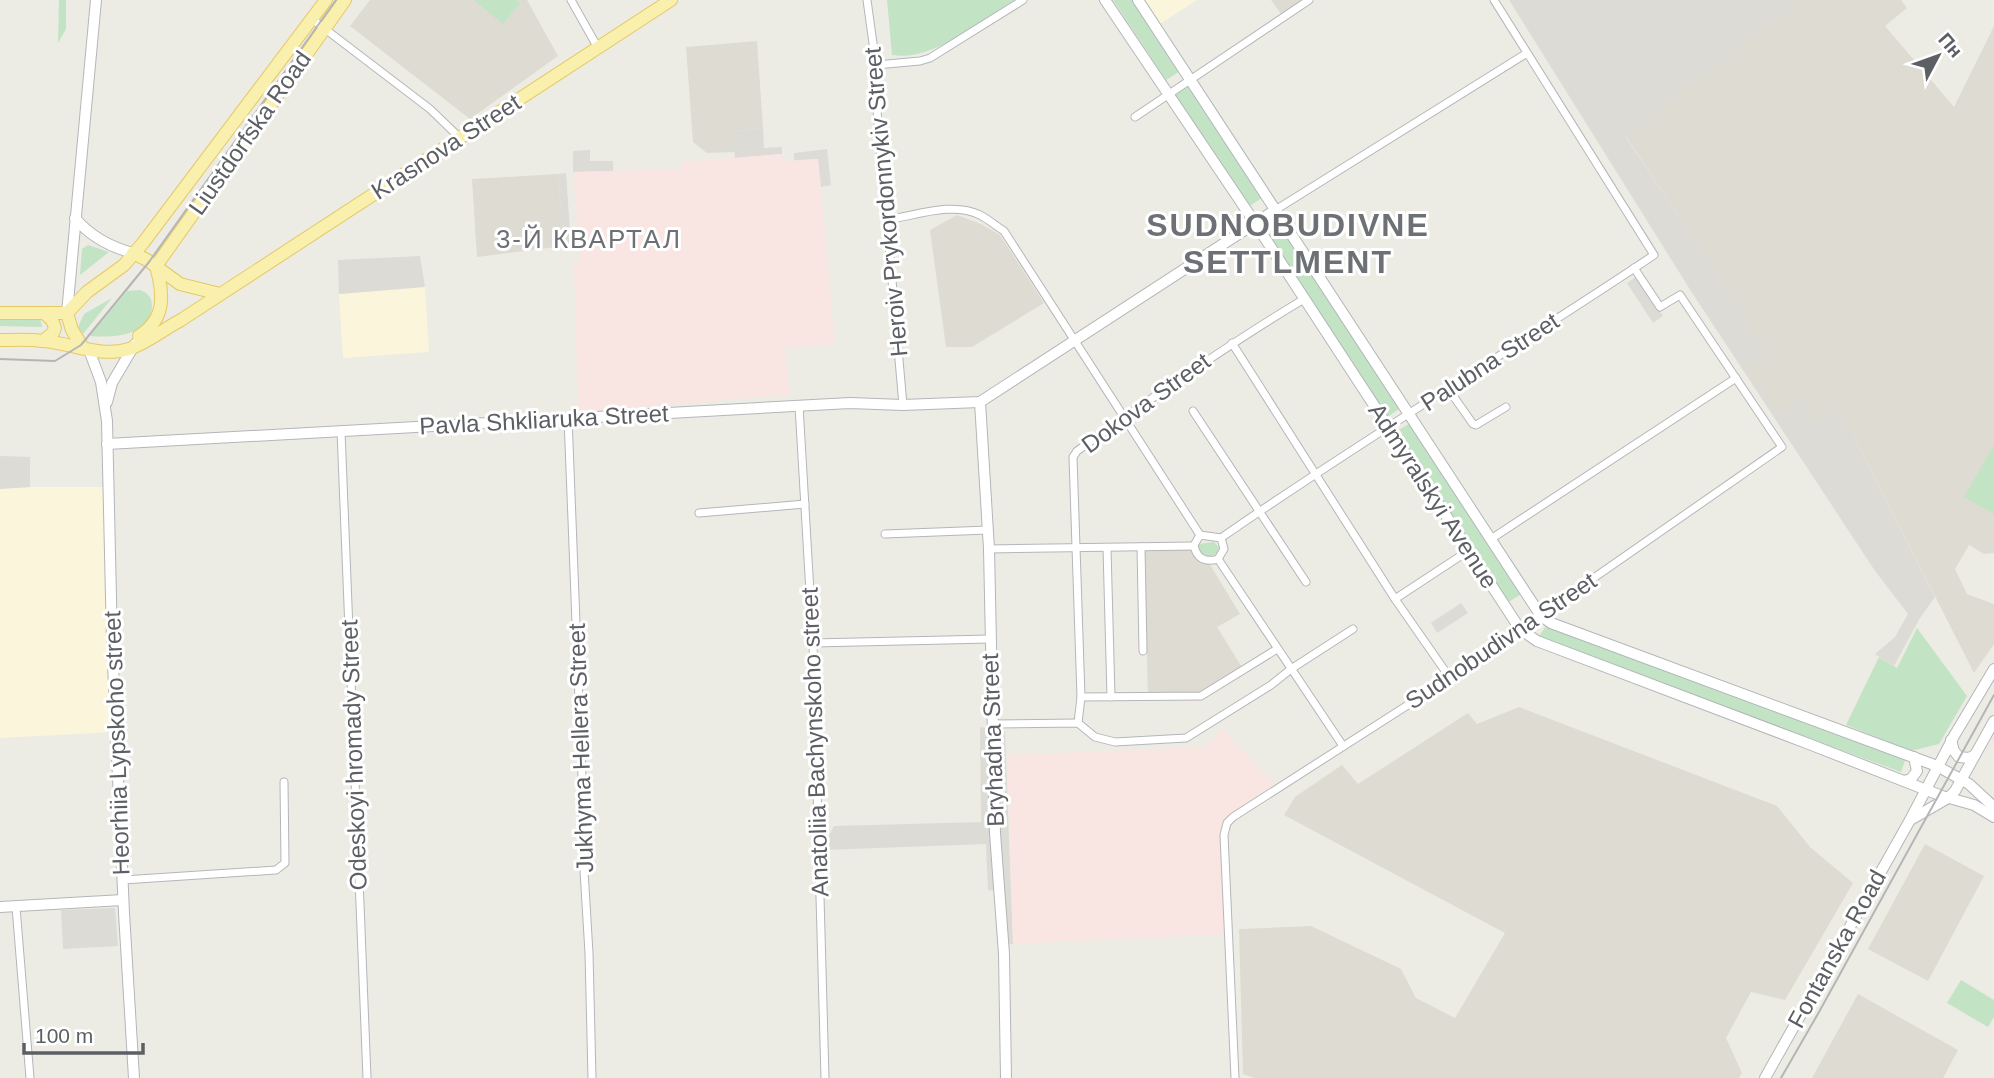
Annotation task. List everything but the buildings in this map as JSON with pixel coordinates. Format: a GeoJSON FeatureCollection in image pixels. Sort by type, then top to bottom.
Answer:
{"type":"FeatureCollection","features":[{"type":"Feature","properties":{"kind":"main road"},"geometry":{"type":"LineString","coordinates":[[83,346],[72,330],[67,313],[96,0]]}},
{"type":"Feature","properties":{"kind":"main road","name":"Liustdorfska Road"},"geometry":{"type":"LineString","coordinates":[[67,313],[87,292],[112,276],[133,253],[326,0]]}},
{"type":"Feature","properties":{"kind":"main road","name":"Liustdorfska Road"},"geometry":{"type":"LineString","coordinates":[[150,263],[345,0]]}},
{"type":"Feature","properties":{"kind":"main road","name":"Krasnova Street"},"geometry":{"type":"LineString","coordinates":[[83,346],[137,341],[170,326],[671,0]]}},
{"type":"Feature","properties":{"kind":"main road","name":"Admyralskyi Avenue"},"geometry":{"type":"LineString","coordinates":[[1105,0],[1255,223],[1520,629],[1537,641],[1925,790],[1974,805],[1994,817]]}},
{"type":"Feature","properties":{"kind":"main road","name":"Admyralskyi Avenue"},"geometry":{"type":"LineString","coordinates":[[1138,0],[1541,616]]}},
{"type":"Feature","properties":{"kind":"main road"},"geometry":{"type":"LineString","coordinates":[[980,402],[1277,209]]}},
{"type":"Feature","properties":{"kind":"main road"},"geometry":{"type":"LineString","coordinates":[[75,218],[86,231],[133,253],[180,285],[220,294]]}},
{"type":"Feature","properties":{"kind":"main road"},"geometry":{"type":"LineString","coordinates":[[73,247],[97,238]]}},
{"type":"Feature","properties":{"kind":"main road"},"geometry":{"type":"LineString","coordinates":[[137,341],[162,310],[163,297],[150,263]]}},
{"type":"Feature","properties":{"kind":"main road"},"geometry":{"type":"LineString","coordinates":[[0,313],[67,313]]}},
{"type":"Feature","properties":{"kind":"main road"},"geometry":{"type":"LineString","coordinates":[[43,341],[55,328],[52,320],[44,313]]}},
{"type":"Feature","properties":{"kind":"main road"},"geometry":{"type":"LineString","coordinates":[[0,340],[43,341],[83,346]]}},
{"type":"Feature","properties":{"kind":"main road","name":"Heorhiia Lypskoho street"},"geometry":{"type":"LineString","coordinates":[[105,408],[112,383],[137,341]]}},
{"type":"Feature","properties":{"kind":"main road","name":"Heorhiia Lypskoho street"},"geometry":{"type":"LineString","coordinates":[[83,346],[101,382],[105,408],[123,900],[134,1078]]}},
{"type":"Feature","properties":{"kind":"main road","name":"Pavla Shkliaruka Street"},"geometry":{"type":"LineString","coordinates":[[107,444],[850,403],[903,405],[980,402]]}},
{"type":"Feature","properties":{"kind":"main road","name":"Bryhadna Street"},"geometry":{"type":"LineString","coordinates":[[980,402],[989,549],[995,833],[1004,954],[1006,1078]]}},
{"type":"Feature","properties":{"kind":"main road"},"geometry":{"type":"LineString","coordinates":[[1541,616],[1550,623],[1937,766],[1962,780],[1994,807]]}},
{"type":"Feature","properties":{"kind":"main road"},"geometry":{"type":"LineString","coordinates":[[1937,766],[1994,669]]}},
{"type":"Feature","properties":{"kind":"main road"},"geometry":{"type":"LineString","coordinates":[[1910,820],[1948,798],[1962,780],[1994,721]]}},
{"type":"Feature","properties":{"kind":"main road"},"geometry":{"type":"LineString","coordinates":[[1951,740],[1959,757],[1969,758],[1975,755]]}},
{"type":"Feature","properties":{"kind":"main road"},"geometry":{"type":"LineString","coordinates":[[1904,781],[1917,771],[1914,757]]}},
{"type":"Feature","properties":{"kind":"main road","name":"Fontanska Road"},"geometry":{"type":"LineString","coordinates":[[1765,1078],[1910,820],[1937,766]]}},
{"type":"Feature","properties":{"kind":"main road"},"geometry":{"type":"LineString","coordinates":[[0,907],[123,900]]}},
{"type":"Feature","properties":{"kind":"street"},"geometry":{"type":"LineString","coordinates":[[571,0],[598,47]]}},
{"type":"Feature","properties":{"kind":"street","name":"Heroiv Prykordonnykiv Street"},"geometry":{"type":"LineString","coordinates":[[867,0],[876,65],[876,99],[903,405]]}},
{"type":"Feature","properties":{"kind":"street"},"geometry":{"type":"LineString","coordinates":[[876,65],[930,58],[1023,0]]}},
{"type":"Feature","properties":{"kind":"street"},"geometry":{"type":"LineString","coordinates":[[1135,117],[1309,0]]}},
{"type":"Feature","properties":{"kind":"street"},"geometry":{"type":"LineString","coordinates":[[1277,209],[1527,53],[1494,0]]}},
{"type":"Feature","properties":{"kind":"street"},"geometry":{"type":"LineString","coordinates":[[312,19],[430,109],[460,138]]}},
{"type":"Feature","properties":{"kind":"street","name":"Palubna Street"},"geometry":{"type":"LineString","coordinates":[[1221,538],[1316,473],[1449,390],[1654,255],[1527,53]]}},
{"type":"Feature","properties":{"kind":"street"},"geometry":{"type":"LineString","coordinates":[[886,220],[940,209],[960,210],[979,214],[1004,231],[1200,535],[1221,538],[1224,549],[1218,559]]}},
{"type":"Feature","properties":{"kind":"street"},"geometry":{"type":"LineString","coordinates":[[1491,539],[1736,378],[1680,295],[1660,307],[1634,268]]}},
{"type":"Feature","properties":{"kind":"street","name":"Dokova Street"},"geometry":{"type":"LineString","coordinates":[[1079,723],[1081,697],[1073,457],[1125,417],[1232,343],[1304,299]]}},
{"type":"Feature","properties":{"kind":"street"},"geometry":{"type":"LineString","coordinates":[[1232,343],[1395,599],[1450,678]]}},
{"type":"Feature","properties":{"kind":"street","name":"Sudnobudivna Street"},"geometry":{"type":"LineString","coordinates":[[1235,1078],[1224,835],[1227,823],[1450,678],[1782,447],[1736,378]]}},
{"type":"Feature","properties":{"kind":"street"},"geometry":{"type":"LineString","coordinates":[[1449,390],[1476,425],[1506,407]]}},
{"type":"Feature","properties":{"kind":"street","name":"Anatoliia Bachynskoho street"},"geometry":{"type":"LineString","coordinates":[[799,406],[813,643],[825,1078]]}},
{"type":"Feature","properties":{"kind":"street"},"geometry":{"type":"LineString","coordinates":[[1193,411],[1306,582]]}},
{"type":"Feature","properties":{"kind":"street","name":"Jukhyma Hellera Street"},"geometry":{"type":"LineString","coordinates":[[568,418],[583,854],[590,953],[592,1078]]}},
{"type":"Feature","properties":{"kind":"street","name":"Odeskoyi hromady Street"},"geometry":{"type":"LineString","coordinates":[[341,431],[367,1078]]}},
{"type":"Feature","properties":{"kind":"street"},"geometry":{"type":"LineString","coordinates":[[699,513],[805,504]]}},
{"type":"Feature","properties":{"kind":"street"},"geometry":{"type":"LineString","coordinates":[[885,534],[988,530]]}},
{"type":"Feature","properties":{"kind":"street"},"geometry":{"type":"LineString","coordinates":[[1200,535],[1194,546],[1199,557],[1205,561],[1218,559]]}},
{"type":"Feature","properties":{"kind":"street"},"geometry":{"type":"LineString","coordinates":[[989,549],[1194,546]]}},
{"type":"Feature","properties":{"kind":"street"},"geometry":{"type":"LineString","coordinates":[[1141,547],[1143,650]]}},
{"type":"Feature","properties":{"kind":"street"},"geometry":{"type":"LineString","coordinates":[[1107,548],[1111,697]]}},
{"type":"Feature","properties":{"kind":"street"},"geometry":{"type":"LineString","coordinates":[[1395,599],[1468,551]]}},
{"type":"Feature","properties":{"kind":"street"},"geometry":{"type":"LineString","coordinates":[[1218,559],[1343,746]]}},
{"type":"Feature","properties":{"kind":"street"},"geometry":{"type":"LineString","coordinates":[[994,724],[1079,723],[1095,737],[1115,742],[1186,738],[1353,629]]}},
{"type":"Feature","properties":{"kind":"street"},"geometry":{"type":"LineString","coordinates":[[813,643],[990,639]]}},
{"type":"Feature","properties":{"kind":"street"},"geometry":{"type":"LineString","coordinates":[[1081,697],[1201,696],[1277,649]]}},
{"type":"Feature","properties":{"kind":"street"},"geometry":{"type":"LineString","coordinates":[[123,880],[281,868],[285,863],[284,782]]}},
{"type":"Feature","properties":{"kind":"street"},"geometry":{"type":"LineString","coordinates":[[16,907],[30,1078]]}},
{"type":"Feature","properties":{"kind":"shaded area"},"geometry":{"type":"Polygon","coordinates":[[[370,0],[527,0],[558,56],[470,119],[350,26],[370,0]]]}},
{"type":"Feature","properties":{"kind":"shaded area"},"geometry":{"type":"Polygon","coordinates":[[[1137,0],[1197,0],[1155,27],[1137,0]]]}},
{"type":"Feature","properties":{"kind":"shaded area"},"geometry":{"type":"Polygon","coordinates":[[[1271,0],[1302,0],[1281,14],[1271,0]]]}},
{"type":"Feature","properties":{"kind":"shaded area"},"geometry":{"type":"Polygon","coordinates":[[[1509,0],[1799,0],[1626,137],[1769,353],[1778,412],[1803,396],[1809,405],[1840,409],[1935,597],[1920,618],[1894,666],[1875,654],[1895,637],[1908,614],[1875,571],[1689,288],[1509,0]]]}},
{"type":"Feature","properties":{"kind":"shaded area"},"geometry":{"type":"Polygon","coordinates":[[[1799,0],[1901,0],[1907,8],[1885,26],[1954,107],[1994,26],[1994,553],[1984,554],[1969,545],[1955,569],[1967,594],[1994,604],[1994,644],[1974,673],[1840,409],[1814,424],[1804,410],[1808,405],[1803,396],[1778,413],[1747,366],[1768,353],[1626,136],[1799,0]]]}},
{"type":"Feature","properties":{"kind":"shaded area"},"geometry":{"type":"Polygon","coordinates":[[[757,41],[763,128],[733,131],[735,152],[707,153],[693,142],[686,47],[757,41]]]}},
{"type":"Feature","properties":{"kind":"shaded area"},"geometry":{"type":"Polygon","coordinates":[[[763,128],[764,148],[782,147],[782,154],[735,158],[733,131],[763,128]]]}},
{"type":"Feature","properties":{"kind":"shaded area"},"geometry":{"type":"Polygon","coordinates":[[[827,149],[831,185],[821,187],[818,159],[794,161],[794,153],[827,149]]]}},
{"type":"Feature","properties":{"kind":"shaded area"},"geometry":{"type":"Polygon","coordinates":[[[590,150],[590,161],[613,161],[613,171],[573,172],[573,151],[590,150]]]}},
{"type":"Feature","properties":{"kind":"shaded area"},"geometry":{"type":"Polygon","coordinates":[[[782,154],[782,161],[818,159],[835,344],[785,348],[789,395],[578,412],[574,264],[580,263],[573,172],[681,169],[682,162],[782,154]]]}},
{"type":"Feature","properties":{"kind":"shaded area"},"geometry":{"type":"Polygon","coordinates":[[[566,173],[571,245],[564,246],[558,174],[566,173]]]}},
{"type":"Feature","properties":{"kind":"shaded area"},"geometry":{"type":"Polygon","coordinates":[[[558,174],[564,246],[477,257],[472,179],[558,174]]]}},
{"type":"Feature","properties":{"kind":"shaded area"},"geometry":{"type":"Polygon","coordinates":[[[957,215],[1000,235],[1044,303],[972,347],[946,347],[930,230],[957,215]]]}},
{"type":"Feature","properties":{"kind":"shaded area"},"geometry":{"type":"Polygon","coordinates":[[[420,256],[425,287],[339,294],[338,260],[420,256]]]}},
{"type":"Feature","properties":{"kind":"shaded area"},"geometry":{"type":"Polygon","coordinates":[[[1637,276],[1663,316],[1653,323],[1627,283],[1637,276]]]}},
{"type":"Feature","properties":{"kind":"shaded area"},"geometry":{"type":"Polygon","coordinates":[[[425,287],[429,352],[343,358],[339,294],[425,287]]]}},
{"type":"Feature","properties":{"kind":"shaded area"},"geometry":{"type":"Polygon","coordinates":[[[0,456],[30,457],[30,487],[0,489],[0,456]]]}},
{"type":"Feature","properties":{"kind":"shaded area"},"geometry":{"type":"Polygon","coordinates":[[[107,487],[114,732],[0,738],[0,489],[107,487]]]}},
{"type":"Feature","properties":{"kind":"shaded area"},"geometry":{"type":"Polygon","coordinates":[[[1144,549],[1201,550],[1240,614],[1217,627],[1243,669],[1204,694],[1148,696],[1144,549]]]}},
{"type":"Feature","properties":{"kind":"shaded area"},"geometry":{"type":"Polygon","coordinates":[[[1461,603],[1468,613],[1437,633],[1431,623],[1461,603]]]}},
{"type":"Feature","properties":{"kind":"shaded area"},"geometry":{"type":"Polygon","coordinates":[[[1519,707],[1777,806],[1810,847],[1853,883],[1785,1000],[1751,992],[1726,1038],[1742,1073],[1739,1078],[1254,1078],[1243,1074],[1239,929],[1311,926],[1401,969],[1416,998],[1455,1018],[1505,933],[1284,815],[1295,797],[1342,765],[1358,784],[1468,713],[1477,724],[1519,707]]]}},
{"type":"Feature","properties":{"kind":"shaded area"},"geometry":{"type":"Polygon","coordinates":[[[980,727],[1005,731],[1013,944],[1006,945],[995,891],[988,890],[986,844],[825,850],[825,843],[834,826],[981,822],[980,727]]]}},
{"type":"Feature","properties":{"kind":"shaded area"},"geometry":{"type":"Polygon","coordinates":[[[1222,729],[1275,784],[1223,819],[1221,836],[1228,934],[1013,944],[1007,755],[1205,747],[1222,729]]]}},
{"type":"Feature","properties":{"kind":"shaded area"},"geometry":{"type":"Polygon","coordinates":[[[1925,844],[1984,876],[1928,981],[1868,949],[1925,844]]]}},
{"type":"Feature","properties":{"kind":"shaded area"},"geometry":{"type":"Polygon","coordinates":[[[115,908],[118,946],[63,949],[61,910],[115,908]]]}},
{"type":"Feature","properties":{"kind":"shaded area"},"geometry":{"type":"Polygon","coordinates":[[[1858,994],[1958,1050],[1943,1078],[1812,1078],[1858,994]]]}},
{"type":"Feature","properties":{"kind":"green space"},"geometry":{"type":"Polygon","coordinates":[[[59,0],[66,0],[66,29],[58,43],[59,0]]]}},
{"type":"Feature","properties":{"kind":"green space"},"geometry":{"type":"Polygon","coordinates":[[[474,0],[516,0],[520,3],[503,24],[474,0]]]}},
{"type":"Feature","properties":{"kind":"green space"},"geometry":{"type":"Polygon","coordinates":[[[887,0],[1014,0],[956,38],[908,56],[892,55],[887,0]]]}},
{"type":"Feature","properties":{"kind":"green space"},"geometry":{"type":"Polygon","coordinates":[[[1113,0],[1136,0],[1182,70],[1166,80],[1113,0]]]}},
{"type":"Feature","properties":{"kind":"green space"},"geometry":{"type":"Polygon","coordinates":[[[1192,84],[1265,196],[1248,207],[1175,95],[1192,84]]]}},
{"type":"Feature","properties":{"kind":"green space"},"geometry":{"type":"Polygon","coordinates":[[[1286,229],[1402,407],[1386,418],[1269,240],[1286,229]]]}},
{"type":"Feature","properties":{"kind":"green space"},"geometry":{"type":"Polygon","coordinates":[[[88,245],[109,252],[80,275],[82,249],[88,245]]]}},
{"type":"Feature","properties":{"kind":"green space"},"geometry":{"type":"Polygon","coordinates":[[[140,290],[149,296],[152,303],[150,316],[145,324],[129,333],[90,336],[127,291],[140,290]]]}},
{"type":"Feature","properties":{"kind":"green space"},"geometry":{"type":"Polygon","coordinates":[[[112,298],[83,334],[78,327],[84,314],[112,298]]]}},
{"type":"Feature","properties":{"kind":"green space"},"geometry":{"type":"Polygon","coordinates":[[[0,317],[40,318],[42,327],[0,326],[0,317]]]}},
{"type":"Feature","properties":{"kind":"green space"},"geometry":{"type":"Polygon","coordinates":[[[1412,422],[1523,593],[1507,603],[1395,432],[1412,422]]]}},
{"type":"Feature","properties":{"kind":"green space"},"geometry":{"type":"Polygon","coordinates":[[[1994,445],[1994,514],[1964,497],[1994,445]]]}},
{"type":"Feature","properties":{"kind":"green space"},"geometry":{"type":"Polygon","coordinates":[[[1214,542],[1219,547],[1217,553],[1209,558],[1201,555],[1198,544],[1214,542]]]}},
{"type":"Feature","properties":{"kind":"green space"},"geometry":{"type":"Polygon","coordinates":[[[1546,626],[1906,758],[1901,772],[1537,639],[1546,626]]]}},
{"type":"Feature","properties":{"kind":"green space"},"geometry":{"type":"Polygon","coordinates":[[[1917,628],[1967,696],[1939,744],[1911,751],[1846,725],[1879,657],[1897,668],[1917,628]]]}},
{"type":"Feature","properties":{"kind":"green space"},"geometry":{"type":"Polygon","coordinates":[[[1961,980],[1994,1000],[1994,1017],[1988,1027],[1947,1003],[1961,980]]]}},
{"type":"Feature","properties":{"kind":"tram line"},"geometry":{"type":"LineString","coordinates":[[0,359],[55,361],[81,345],[149,262],[336,0]]}},
{"type":"Feature","properties":{"kind":"tram line"},"geometry":{"type":"LineString","coordinates":[[1781,1078],[1994,695]]}},
{"type":"Feature","properties":{"kind":"district","name":"3-Й КВАРТАЛ"},"geometry":{"type":"Point","coordinates":[589,239]}},
{"type":"Feature","properties":{"kind":"district","name":"SUDNOBUDIVNE SETTLMENT"},"geometry":{"type":"Point","coordinates":[1288,244]}}]}
